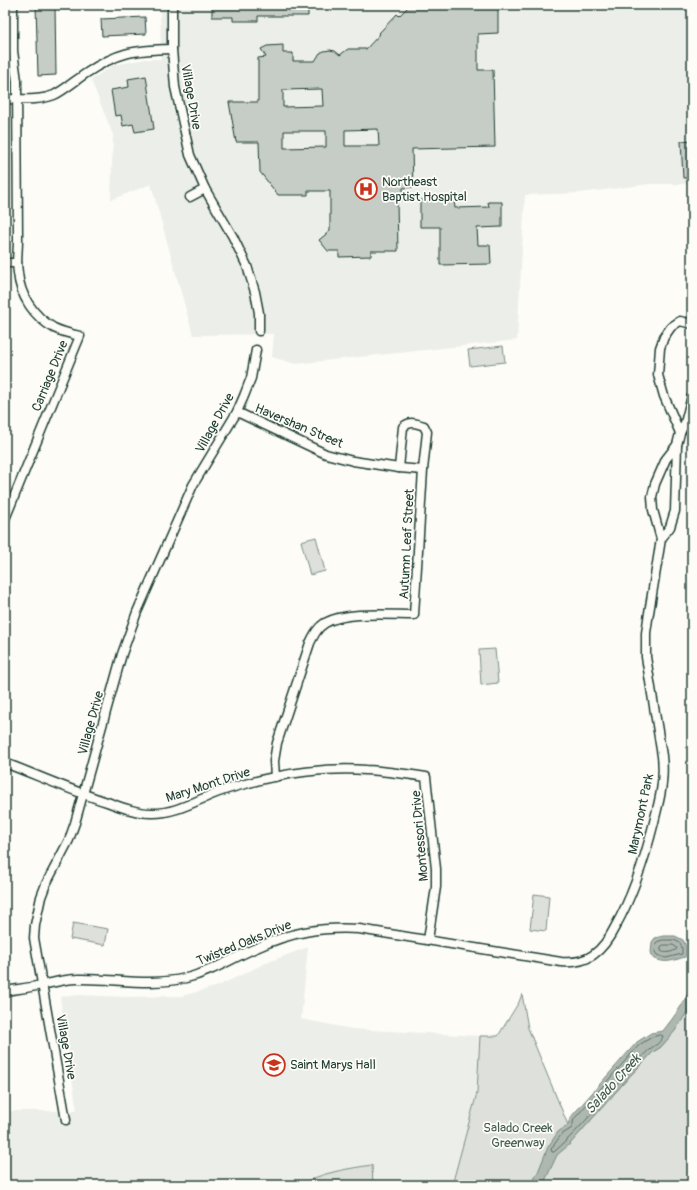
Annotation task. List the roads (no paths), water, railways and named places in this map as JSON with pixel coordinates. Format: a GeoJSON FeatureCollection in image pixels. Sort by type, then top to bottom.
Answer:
{"type":"FeatureCollection","features":[{"type":"Feature","properties":{"kind":"street","name":"Carriage Drive"},"geometry":{"type":"LineString","coordinates":[[5,519],[80,336],[65,333],[54,328],[44,322],[35,313],[22,294],[17,273],[17,81],[13,51],[13,5]]}},
{"type":"Feature","properties":{"kind":"street","name":"Village Drive"},"geometry":{"type":"LineString","coordinates":[[172,5],[172,50],[175,87],[190,155],[205,189],[248,266],[259,313],[259,331]]}},
{"type":"Feature","properties":{"kind":"street"},"geometry":{"type":"LineString","coordinates":[[5,99],[38,99],[55,94],[110,58],[120,55],[141,50],[172,50]]}},
{"type":"Feature","properties":{"kind":"street"},"geometry":{"type":"LineString","coordinates":[[190,197],[205,189]]}},
{"type":"Feature","properties":{"kind":"street"},"geometry":{"type":"LineString","coordinates":[[5,263],[17,263]]}},
{"type":"Feature","properties":{"kind":"street"},"geometry":{"type":"LineString","coordinates":[[680,433],[664,396],[658,375],[660,348],[664,337],[671,327],[680,321],[692,324]]}},
{"type":"Feature","properties":{"kind":"street","name":"Village Drive"},"geometry":{"type":"LineString","coordinates":[[66,1120],[50,1022],[34,938],[38,911],[46,884],[69,840],[84,794],[122,654],[137,612],[193,485],[237,412],[250,378],[256,350]]}},
{"type":"Feature","properties":{"kind":"street","name":"Marymont Park"},"geometry":{"type":"LineString","coordinates":[[661,539],[670,527],[675,511],[677,445],[680,433],[685,423],[692,396]]}},
{"type":"Feature","properties":{"kind":"street","name":"Havershan Street"},"geometry":{"type":"LineString","coordinates":[[237,412],[326,454],[399,468],[423,470]]}},
{"type":"Feature","properties":{"kind":"street","name":"Autumn Leaf Street"},"geometry":{"type":"LineString","coordinates":[[275,778],[274,761],[276,743],[310,643],[318,629],[330,620],[346,616],[414,615],[423,470],[427,432],[424,426],[407,423],[403,427],[399,468]]}},
{"type":"Feature","properties":{"kind":"street","name":"Marymont Park"},"geometry":{"type":"LineString","coordinates":[[493,950],[561,962],[571,963],[585,960],[594,954],[609,938],[624,912],[637,882],[646,852],[662,783],[663,769],[646,657],[646,633],[661,539],[652,497],[655,484],[666,459],[677,445]]}},
{"type":"Feature","properties":{"kind":"street","name":"Mary Mont Drive"},"geometry":{"type":"LineString","coordinates":[[5,763],[84,794],[142,812],[164,812],[250,782],[294,773],[326,770],[365,770],[426,777]]}},
{"type":"Feature","properties":{"kind":"street","name":"Montessori Drive"},"geometry":{"type":"LineString","coordinates":[[426,777],[436,869],[436,887],[428,940]]}},
{"type":"Feature","properties":{"kind":"street","name":"Twisted Oaks Drive"},"geometry":{"type":"LineString","coordinates":[[5,991],[75,979],[149,983],[186,978],[222,966],[262,946],[293,934],[312,930],[340,928],[359,929],[493,950]]}},
{"type":"Feature","properties":{"kind":"water"},"geometry":{"type":"Polygon","coordinates":[[[675,936],[683,940],[686,948],[685,957],[672,961],[653,958],[651,953],[652,942],[655,938],[675,936]]]}},
{"type":"Feature","properties":{"kind":"water","name":"Salado Creek"},"geometry":{"type":"Polygon","coordinates":[[[692,980],[691,1006],[675,1031],[661,1047],[653,1052],[629,1077],[570,1144],[557,1155],[543,1185],[531,1185],[548,1147],[558,1132],[568,1125],[570,1118],[637,1042],[651,1033],[663,1031],[684,1001],[692,980]]]}},
{"type":"Feature","properties":{"kind":"place","name":"Northeast Baptist Hospital"},"geometry":{"type":"Point","coordinates":[366,189]}},
{"type":"Feature","properties":{"kind":"place","name":"Saint Marys Hall"},"geometry":{"type":"Point","coordinates":[274,1065]}},
{"type":"Feature","properties":{"kind":"park label","name":"Salado Creek Greenway"},"geometry":{"type":"Point","coordinates":[518,1136]}}]}
